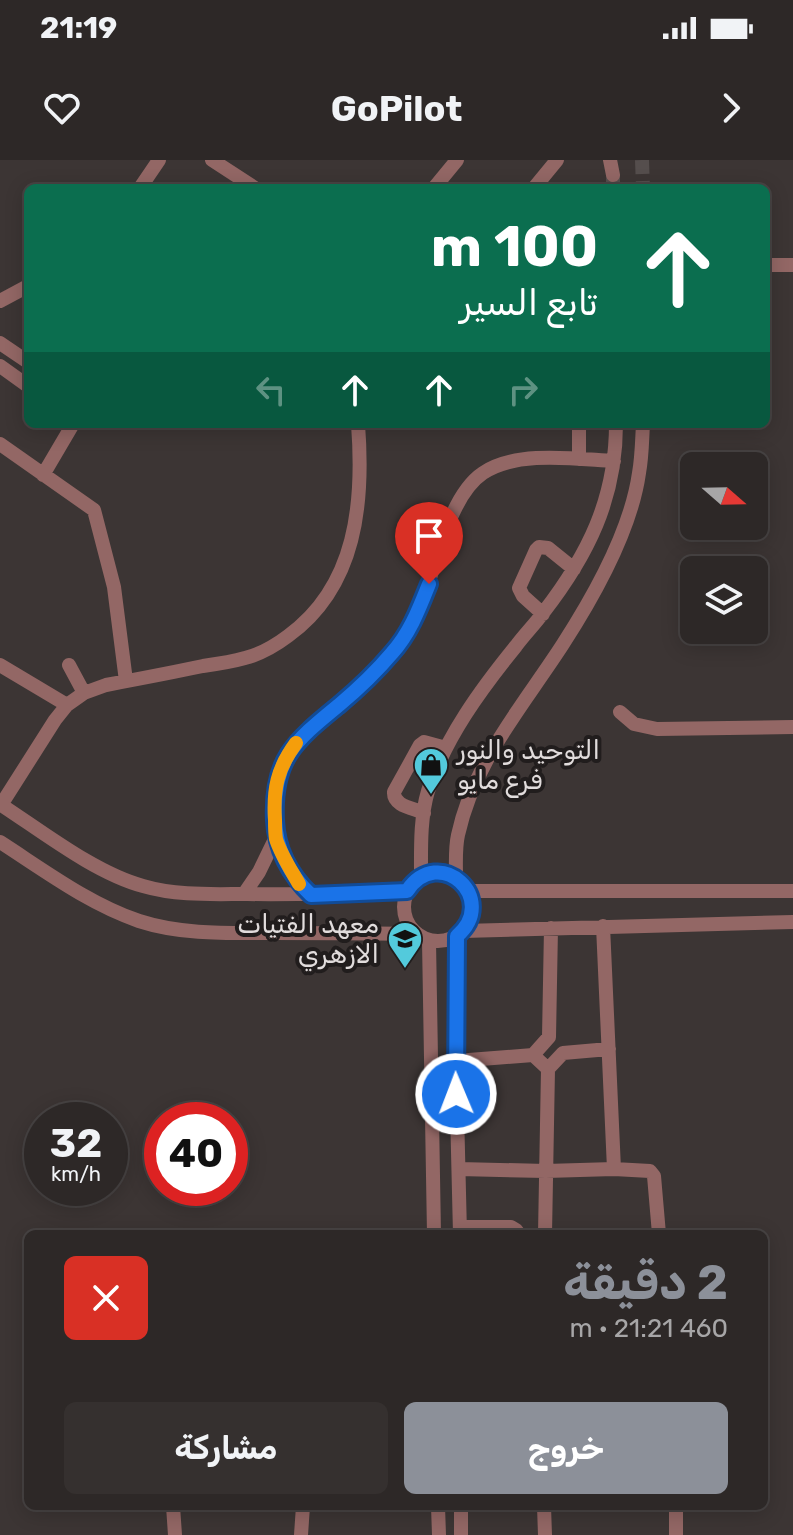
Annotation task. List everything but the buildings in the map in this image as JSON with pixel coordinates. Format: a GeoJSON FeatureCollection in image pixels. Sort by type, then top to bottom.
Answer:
{"type":"FeatureCollection","features":[{"type":"Feature","properties":{"kind":"street"},"geometry":{"type":"LineString","coordinates":[[143,184],[159,160]]}},
{"type":"Feature","properties":{"kind":"street"},"geometry":{"type":"LineString","coordinates":[[212,160],[249,184]]}},
{"type":"Feature","properties":{"kind":"street"},"geometry":{"type":"LineString","coordinates":[[437,184],[457,160]]}},
{"type":"Feature","properties":{"kind":"street"},"geometry":{"type":"LineString","coordinates":[[537,184],[557,160]]}},
{"type":"Feature","properties":{"kind":"street"},"geometry":{"type":"LineString","coordinates":[[610,160],[613,175]]}},
{"type":"Feature","properties":{"kind":"street"},"geometry":{"type":"LineString","coordinates":[[770,265],[793,265]]}},
{"type":"Feature","properties":{"kind":"street"},"geometry":{"type":"LineString","coordinates":[[0,301],[24,288]]}},
{"type":"Feature","properties":{"kind":"street"},"geometry":{"type":"LineString","coordinates":[[1,344],[24,359]]}},
{"type":"Feature","properties":{"kind":"street"},"geometry":{"type":"LineString","coordinates":[[0,366],[24,383]]}},
{"type":"Feature","properties":{"kind":"street"},"geometry":{"type":"LineString","coordinates":[[43,475],[71,428]]}},
{"type":"Feature","properties":{"kind":"street"},"geometry":{"type":"LineString","coordinates":[[358,428],[360,478],[351,543],[340,574],[324,603],[276,645],[247,658],[106,685],[84,693],[67,705],[55,720],[1,805],[106,872],[142,886],[188,893],[311,895],[407,891]]}},
{"type":"Feature","properties":{"kind":"street"},"geometry":{"type":"LineString","coordinates":[[579,428],[579,459]]}},
{"type":"Feature","properties":{"kind":"street"},"geometry":{"type":"LineString","coordinates":[[421,876],[424,813],[428,793],[446,748],[491,678],[543,614],[588,544],[612,478],[616,428]]}},
{"type":"Feature","properties":{"kind":"street"},"geometry":{"type":"LineString","coordinates":[[456,877],[457,838],[481,769],[491,749],[564,643],[613,552],[630,510],[639,474],[643,428]]}},
{"type":"Feature","properties":{"kind":"street"},"geometry":{"type":"LineString","coordinates":[[0,444],[94,510],[114,587],[126,681]]}},
{"type":"Feature","properties":{"kind":"street"},"geometry":{"type":"LineString","coordinates":[[311,895],[299,883],[285,860],[276,837],[274,794],[279,775],[288,753],[309,730],[370,678],[411,626],[459,502],[482,473],[501,465],[522,460],[614,461]]}},
{"type":"Feature","properties":{"kind":"street"},"geometry":{"type":"LineString","coordinates":[[543,614],[523,596],[519,588],[536,550],[544,546],[548,548],[574,569]]}},
{"type":"Feature","properties":{"kind":"street"},"geometry":{"type":"LineString","coordinates":[[0,665],[67,705]]}},
{"type":"Feature","properties":{"kind":"street"},"geometry":{"type":"LineString","coordinates":[[69,665],[84,693]]}},
{"type":"Feature","properties":{"kind":"street"},"geometry":{"type":"LineString","coordinates":[[620,712],[634,724],[657,729],[793,727]]}},
{"type":"Feature","properties":{"kind":"street"},"geometry":{"type":"LineString","coordinates":[[424,813],[397,802],[394,792],[420,745],[424,742],[446,748]]}},
{"type":"Feature","properties":{"kind":"street"},"geometry":{"type":"LineString","coordinates":[[244,894],[276,837]]}},
{"type":"Feature","properties":{"kind":"street"},"geometry":{"type":"LineString","coordinates":[[0,842],[89,899],[159,927],[188,931],[415,934],[429,941],[448,940],[460,933],[469,921],[472,909],[468,891],[456,877],[435,872],[421,876],[407,891],[403,910],[415,934]]}},
{"type":"Feature","properties":{"kind":"street"},"geometry":{"type":"LineString","coordinates":[[468,891],[793,891]]}},
{"type":"Feature","properties":{"kind":"street"},"geometry":{"type":"LineString","coordinates":[[460,933],[793,922]]}},
{"type":"Feature","properties":{"kind":"street"},"geometry":{"type":"LineString","coordinates":[[603,926],[614,1169]]}},
{"type":"Feature","properties":{"kind":"street"},"geometry":{"type":"LineString","coordinates":[[456,1061],[533,1055],[549,1037],[551,928]]}},
{"type":"Feature","properties":{"kind":"street"},"geometry":{"type":"LineString","coordinates":[[460,933],[456,1061],[460,1230]]}},
{"type":"Feature","properties":{"kind":"street"},"geometry":{"type":"LineString","coordinates":[[429,941],[434,1230]]}},
{"type":"Feature","properties":{"kind":"street"},"geometry":{"type":"LineString","coordinates":[[549,1037],[563,1053]]}},
{"type":"Feature","properties":{"kind":"street"},"geometry":{"type":"LineString","coordinates":[[545,1230],[548,1069],[563,1053],[609,1049]]}},
{"type":"Feature","properties":{"kind":"street"},"geometry":{"type":"LineString","coordinates":[[533,1055],[548,1069]]}},
{"type":"Feature","properties":{"kind":"street"},"geometry":{"type":"LineString","coordinates":[[459,1169],[646,1170],[652,1173],[659,1230]]}},
{"type":"Feature","properties":{"kind":"street"},"geometry":{"type":"LineString","coordinates":[[473,1230],[511,1227],[516,1230]]}},
{"type":"Feature","properties":{"kind":"street"},"geometry":{"type":"LineString","coordinates":[[173,1510],[175,1535]]}},
{"type":"Feature","properties":{"kind":"street"},"geometry":{"type":"LineString","coordinates":[[301,1535],[303,1510]]}},
{"type":"Feature","properties":{"kind":"street"},"geometry":{"type":"LineString","coordinates":[[438,1510],[439,1535]]}},
{"type":"Feature","properties":{"kind":"street"},"geometry":{"type":"LineString","coordinates":[[461,1510],[461,1535]]}},
{"type":"Feature","properties":{"kind":"street"},"geometry":{"type":"LineString","coordinates":[[544,1510],[545,1535]]}},
{"type":"Feature","properties":{"kind":"street"},"geometry":{"type":"LineString","coordinates":[[676,1510],[676,1535]]}},
{"type":"Feature","properties":{"kind":"tunnel"},"geometry":{"type":"LineString","coordinates":[[642,160],[643,184]]}},
{"type":"Feature","properties":{"kind":"tunnel"},"geometry":{"type":"LineString","coordinates":[[613,175],[613,184]]}},
{"type":"Feature","properties":{"kind":"slow traffic"},"geometry":{"type":"LineString","coordinates":[[296,743],[288,753],[274,794],[276,837],[299,884]]}},
{"type":"Feature","properties":{"kind":"place","name":"التوحيد والنور فرع مايو"},"geometry":{"type":"Point","coordinates":[431,796]}},
{"type":"Feature","properties":{"kind":"place","name":"معهد الفتيات الازهري"},"geometry":{"type":"Point","coordinates":[405,970]}},
{"type":"Feature","properties":{"kind":"route"},"geometry":{"type":"LineString","coordinates":[[429,584],[411,626],[394,651],[370,678],[318,721],[288,753],[274,794],[276,837],[285,860],[299,883],[311,895],[407,891],[421,876],[435,872],[456,877],[465,886],[471,897],[472,909],[469,921],[457,936],[456,1094]]}}]}
